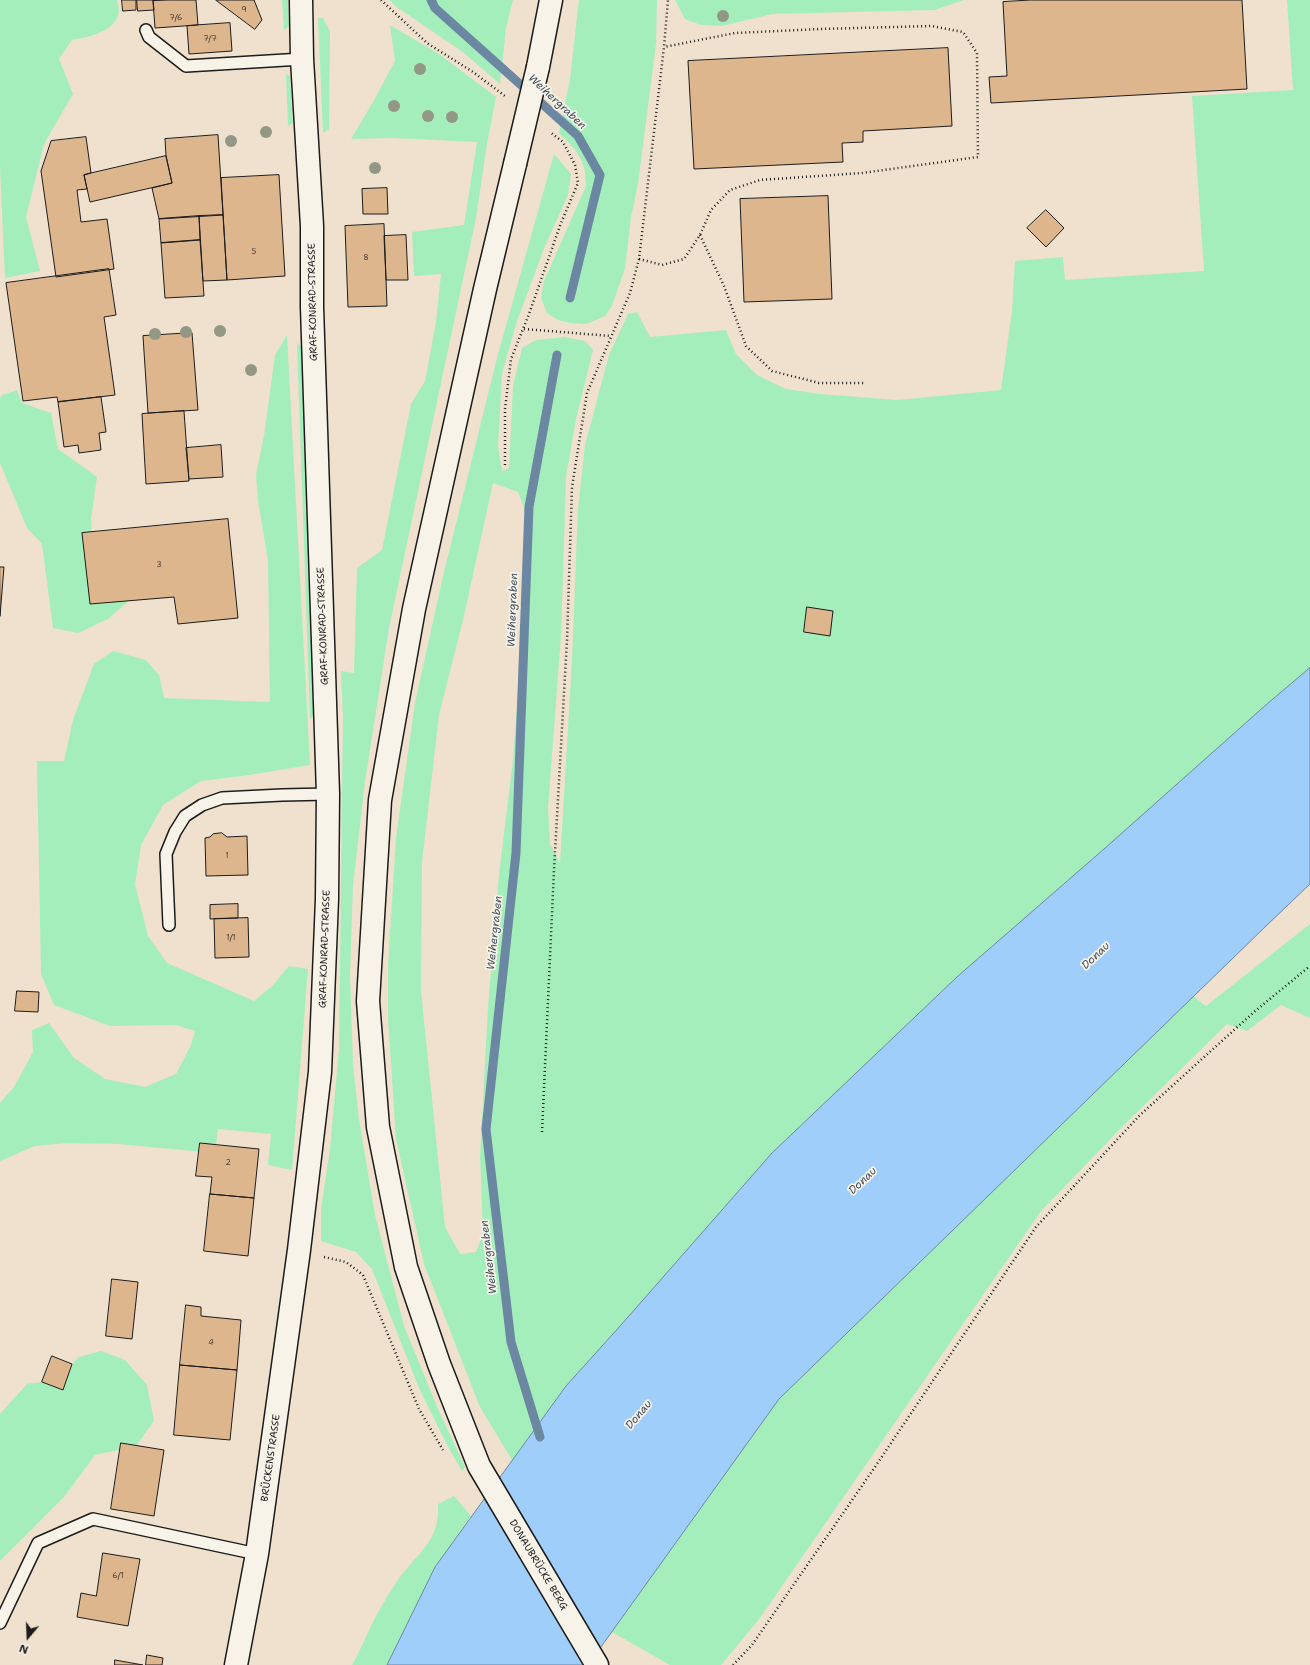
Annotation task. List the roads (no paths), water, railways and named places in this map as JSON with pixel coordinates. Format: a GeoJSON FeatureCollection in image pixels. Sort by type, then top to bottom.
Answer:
{"type":"FeatureCollection","features":[{"type":"Feature","properties":{"kind":"main road","name":"GRAF-KONRAD-STRASSE"},"geometry":{"type":"LineString","coordinates":[[299,1250],[320,1072],[327,899],[328,794],[312,307],[312,226],[302,59],[301,0]]}},
{"type":"Feature","properties":{"kind":"main road","name":"DONAUBRÜCKE BERG"},"geometry":{"type":"LineString","coordinates":[[551,0],[538,67],[484,297],[414,609],[382,792],[368,1001],[378,1127],[406,1267],[439,1364],[479,1466],[597,1665]]}},
{"type":"Feature","properties":{"kind":"main road","name":"BRÜCKENSTRASSE"},"geometry":{"type":"LineString","coordinates":[[236,1665],[257,1554],[299,1250]]}},
{"type":"Feature","properties":{"kind":"lane"},"geometry":{"type":"LineString","coordinates":[[146,30],[149,36],[186,66],[302,59]]}},
{"type":"Feature","properties":{"kind":"lane"},"geometry":{"type":"LineString","coordinates":[[169,925],[166,854],[175,832],[185,816],[202,805],[222,798],[328,794]]}},
{"type":"Feature","properties":{"kind":"lane"},"geometry":{"type":"LineString","coordinates":[[0,1623],[38,1543],[93,1519],[257,1554]]}},
{"type":"Feature","properties":{"kind":"water","name":"Donau"},"geometry":{"type":"Polygon","coordinates":[[[1310,668],[1310,884],[779,1399],[588,1665],[387,1665],[435,1567],[566,1386],[772,1153],[958,976],[1267,704],[1310,668]]]}},
{"type":"Feature","properties":{"kind":"waterway","name":"Weihergraben"},"geometry":{"type":"LineString","coordinates":[[431,0],[435,8],[578,136],[600,175],[570,298]]}},
{"type":"Feature","properties":{"kind":"waterway","name":"Weihergraben"},"geometry":{"type":"LineString","coordinates":[[540,1437],[511,1342],[486,1129],[516,853],[529,507],[557,355]]}}]}
